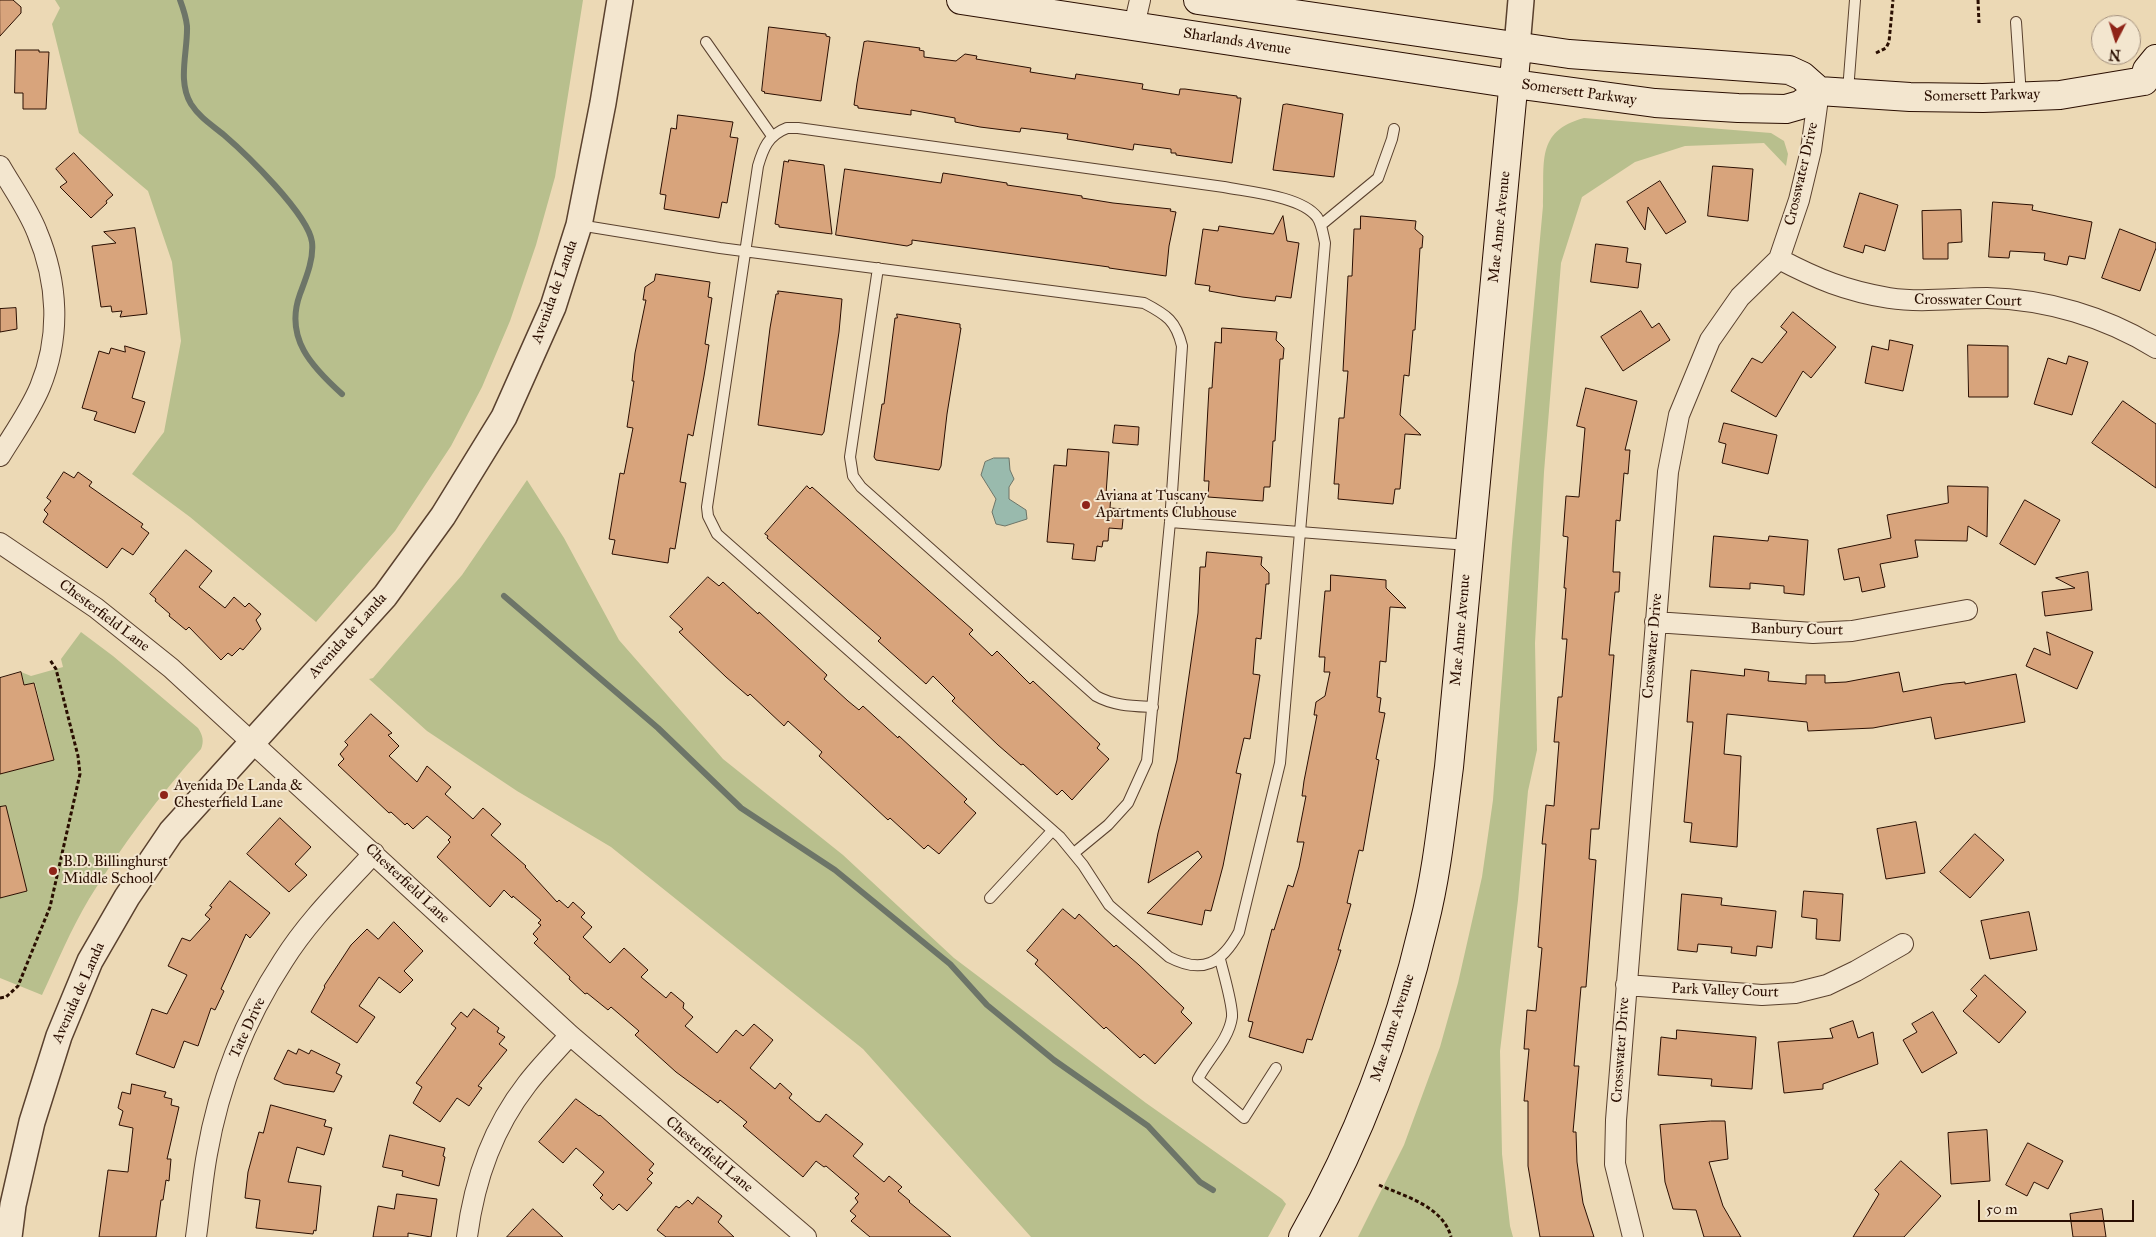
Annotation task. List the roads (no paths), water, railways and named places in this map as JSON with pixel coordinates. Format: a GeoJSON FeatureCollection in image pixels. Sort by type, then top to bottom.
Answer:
{"type":"FeatureCollection","features":[{"type":"Feature","properties":{"kind":"main road","name":"Sharlands Avenue"},"geometry":{"type":"LineString","coordinates":[[961,0],[1514,84]]}},
{"type":"Feature","properties":{"kind":"main road"},"geometry":{"type":"LineString","coordinates":[[1198,0],[1455,39],[1569,54],[1789,70],[1802,76],[1819,91]]}},
{"type":"Feature","properties":{"kind":"main road","name":"Mae Anne Avenue"},"geometry":{"type":"LineString","coordinates":[[1303,1237],[1349,1147],[1380,1074],[1405,998],[1425,923],[1440,845],[1517,46]]}},
{"type":"Feature","properties":{"kind":"main road","name":"Somersett Parkway"},"geometry":{"type":"LineString","coordinates":[[1514,84],[1655,103],[1772,110],[1800,105],[1819,91],[1945,98],[2021,97],[2076,93],[2152,77]]}},
{"type":"Feature","properties":{"kind":"street","name":"Avenida de Landa"},"geometry":{"type":"LineString","coordinates":[[9,1237],[13,1205],[32,1122],[59,1036],[90,961],[127,897],[171,832],[385,596],[443,516],[504,417],[553,306],[579,225],[603,103],[620,0]]}},
{"type":"Feature","properties":{"kind":"street"},"geometry":{"type":"LineString","coordinates":[[1134,26],[1140,0]]}},
{"type":"Feature","properties":{"kind":"street","name":"Mae Anne Avenue"},"geometry":{"type":"LineString","coordinates":[[1517,46],[1521,0]]}},
{"type":"Feature","properties":{"kind":"street","name":"Crosswater Drive"},"geometry":{"type":"LineString","coordinates":[[1633,1237],[1615,1164],[1616,1120],[1668,472],[1679,415],[1710,340],[1740,297],[1779,259],[1799,200],[1811,150],[1819,91]]}},
{"type":"Feature","properties":{"kind":"street"},"geometry":{"type":"LineString","coordinates":[[0,166],[36,230],[47,258],[54,290],[55,325],[50,357],[40,387],[0,456]]}},
{"type":"Feature","properties":{"kind":"street","name":"Crosswater Court"},"geometry":{"type":"LineString","coordinates":[[1779,259],[1817,279],[1854,291],[1891,298],[1928,301],[1988,298],[2034,302],[2076,312],[2114,326],[2156,348]]}},
{"type":"Feature","properties":{"kind":"street","name":"Chesterfield Lane"},"geometry":{"type":"LineString","coordinates":[[0,543],[96,608],[171,668],[570,1035],[806,1237]]}},
{"type":"Feature","properties":{"kind":"street","name":"Banbury Court"},"geometry":{"type":"LineString","coordinates":[[1655,622],[1813,633],[1852,631],[1967,610]]}},
{"type":"Feature","properties":{"kind":"street","name":"Tate Drive"},"geometry":{"type":"LineString","coordinates":[[196,1237],[207,1154],[218,1103],[235,1053],[252,1014],[283,960],[312,920],[374,853]]}},
{"type":"Feature","properties":{"kind":"street","name":"Park Valley Court"},"geometry":{"type":"LineString","coordinates":[[1626,985],[1762,995],[1795,992],[1827,984],[1856,971],[1903,944]]}},
{"type":"Feature","properties":{"kind":"street"},"geometry":{"type":"LineString","coordinates":[[467,1237],[475,1191],[487,1153],[504,1118],[527,1084],[570,1035]]}},
{"type":"Feature","properties":{"kind":"lane"},"geometry":{"type":"LineString","coordinates":[[1848,93],[1855,0]]}},
{"type":"Feature","properties":{"kind":"lane"},"geometry":{"type":"LineString","coordinates":[[2016,22],[2021,97]]}},
{"type":"Feature","properties":{"kind":"lane"},"geometry":{"type":"LineString","coordinates":[[706,42],[772,136]]}},
{"type":"Feature","properties":{"kind":"lane"},"geometry":{"type":"LineString","coordinates":[[787,128],[798,128],[1224,187],[1302,205],[1317,216],[1321,226],[1325,243],[1280,763],[1239,932],[1230,948],[1220,959],[1206,964],[1192,965],[1169,957],[1110,905],[1074,853],[1052,831],[717,534],[707,507],[758,166],[762,149],[772,136],[787,128]]}},
{"type":"Feature","properties":{"kind":"lane"},"geometry":{"type":"LineString","coordinates":[[1321,226],[1378,178],[1394,129]]}},
{"type":"Feature","properties":{"kind":"lane"},"geometry":{"type":"LineString","coordinates":[[579,225],[746,251],[1144,303],[1164,314],[1178,328],[1182,346],[1170,522],[1147,761],[1128,803],[1108,825],[1074,853]]}},
{"type":"Feature","properties":{"kind":"lane"},"geometry":{"type":"LineString","coordinates":[[878,268],[850,457],[853,476],[861,487],[1096,696],[1106,702],[1153,707]]}},
{"type":"Feature","properties":{"kind":"lane"},"geometry":{"type":"LineString","coordinates":[[1170,522],[1468,545]]}},
{"type":"Feature","properties":{"kind":"lane"},"geometry":{"type":"LineString","coordinates":[[990,898],[1052,831]]}},
{"type":"Feature","properties":{"kind":"lane"},"geometry":{"type":"LineString","coordinates":[[1220,959],[1232,1016],[1224,1038],[1205,1064],[1198,1079],[1244,1118],[1276,1068]]}},
{"type":"Feature","properties":{"kind":"waterway"},"geometry":{"type":"LineString","coordinates":[[180,0],[187,26],[184,76],[187,95],[191,104],[202,117],[234,144],[275,185],[300,216],[308,230],[312,242],[312,255],[296,310],[298,338],[311,362],[342,394]]}},
{"type":"Feature","properties":{"kind":"waterway"},"geometry":{"type":"LineString","coordinates":[[504,596],[658,728],[741,808],[835,870],[950,964],[987,1005],[1054,1060],[1148,1126],[1200,1182],[1213,1190]]}},
{"type":"Feature","properties":{"kind":"place","name":"Aviana at Tuscany Apartments Clubhouse"},"geometry":{"type":"Point","coordinates":[1086,505]}},
{"type":"Feature","properties":{"kind":"place","name":"Avenida De Landa & Chesterfield Lane"},"geometry":{"type":"Point","coordinates":[164,795]}},
{"type":"Feature","properties":{"kind":"place","name":"B.D. Billinghurst Middle School"},"geometry":{"type":"Point","coordinates":[53,871]}}]}
